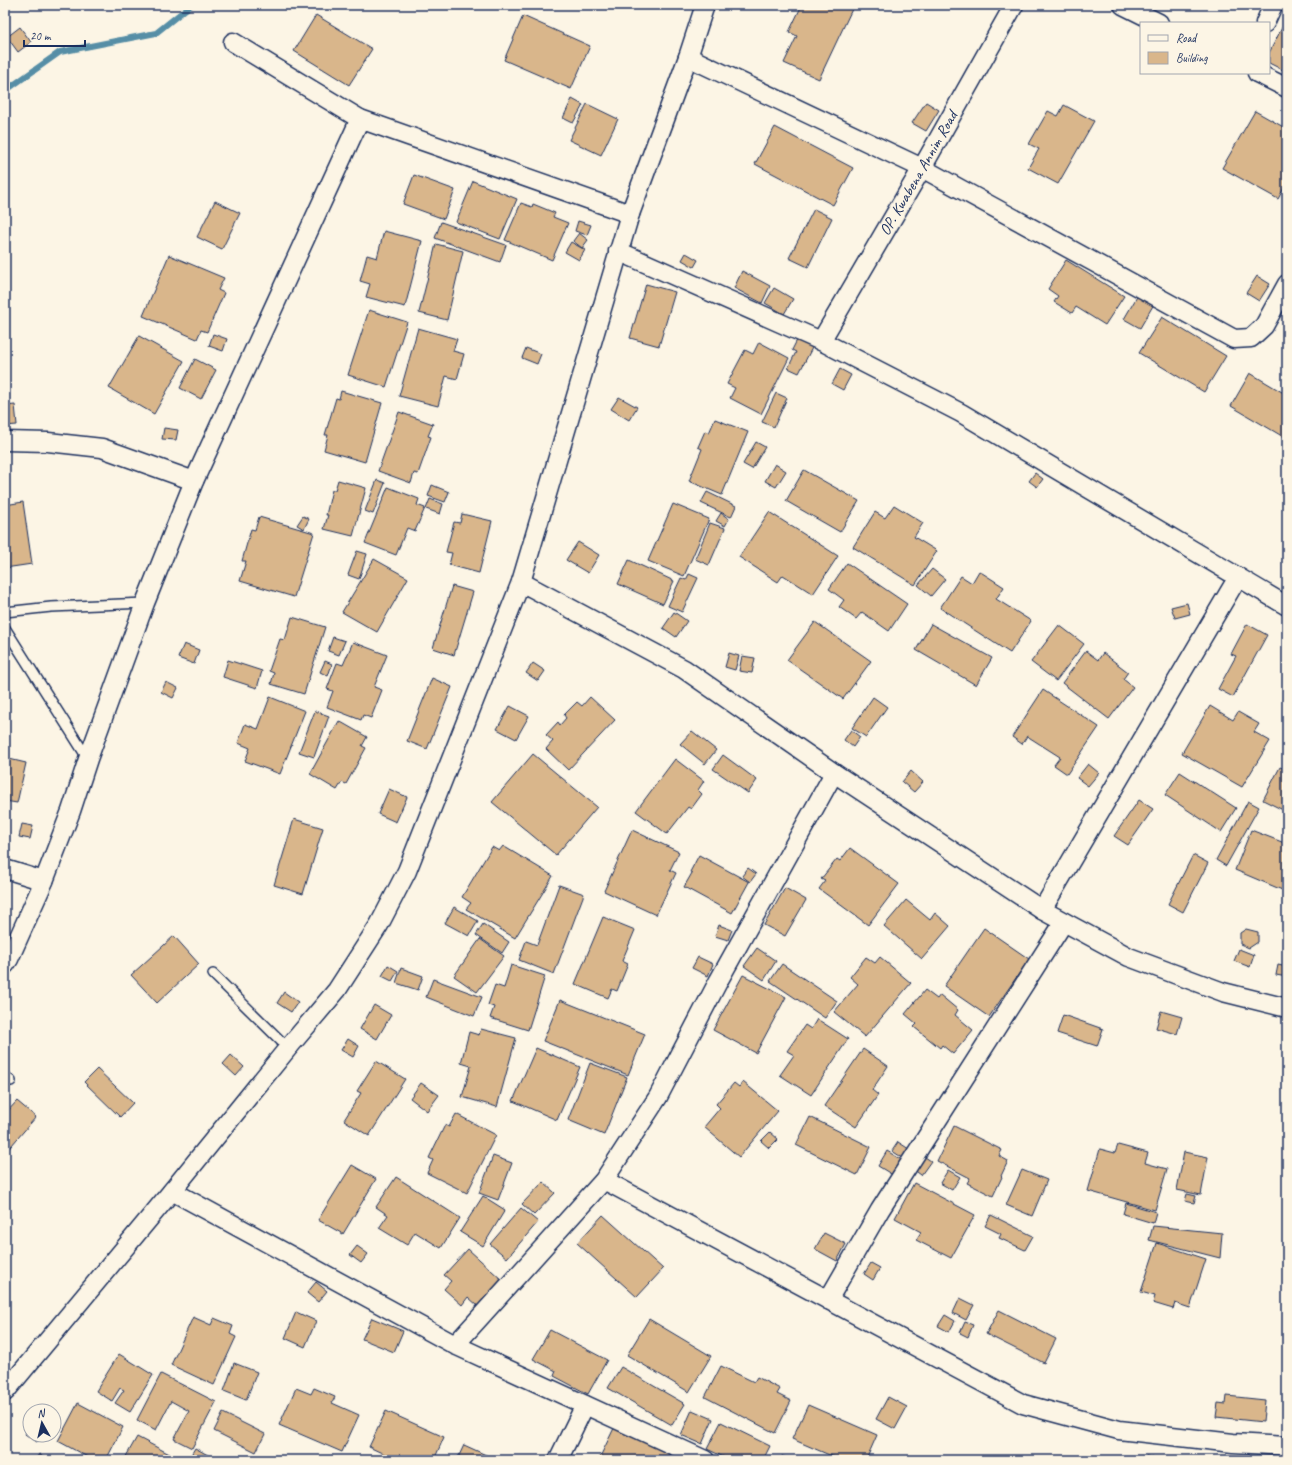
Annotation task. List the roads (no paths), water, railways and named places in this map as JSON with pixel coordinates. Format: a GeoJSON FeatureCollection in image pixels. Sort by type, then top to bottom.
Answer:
{"type":"FeatureCollection","features":[{"type":"Feature","properties":{"kind":"street"},"geometry":{"type":"LineString","coordinates":[[5,1392],[337,990],[379,925],[407,871],[521,582],[618,251],[630,214],[688,57],[705,5]]}},
{"type":"Feature","properties":{"kind":"street","name":"OP. Kwabena Annim Road"},"geometry":{"type":"LineString","coordinates":[[821,341],[922,168],[1014,5]]}},
{"type":"Feature","properties":{"kind":"street"},"geometry":{"type":"LineString","coordinates":[[1123,5],[1157,22]]}},
{"type":"Feature","properties":{"kind":"street"},"geometry":{"type":"LineString","coordinates":[[1265,22],[1273,5]]}},
{"type":"Feature","properties":{"kind":"street"},"geometry":{"type":"LineString","coordinates":[[233,42],[360,119],[630,214]]}},
{"type":"Feature","properties":{"kind":"street"},"geometry":{"type":"LineString","coordinates":[[688,57],[922,168],[1234,339],[1251,338],[1264,326],[1287,284]]}},
{"type":"Feature","properties":{"kind":"street"},"geometry":{"type":"LineString","coordinates":[[1259,74],[1287,88]]}},
{"type":"Feature","properties":{"kind":"street"},"geometry":{"type":"LineString","coordinates":[[5,965],[44,881],[71,811],[88,759],[145,603],[194,481],[360,119]]}},
{"type":"Feature","properties":{"kind":"street"},"geometry":{"type":"LineString","coordinates":[[618,251],[821,341],[961,413],[1287,606]]}},
{"type":"Feature","properties":{"kind":"street"},"geometry":{"type":"LineString","coordinates":[[5,441],[48,442],[102,448],[194,481]]}},
{"type":"Feature","properties":{"kind":"street"},"geometry":{"type":"LineString","coordinates":[[1042,910],[1238,577]]}},
{"type":"Feature","properties":{"kind":"street"},"geometry":{"type":"LineString","coordinates":[[521,582],[684,669],[834,773],[1042,910],[1129,957],[1223,992],[1287,1008]]}},
{"type":"Feature","properties":{"kind":"street"},"geometry":{"type":"LineString","coordinates":[[455,1345],[604,1180],[658,1097],[719,980],[834,773]]}},
{"type":"Feature","properties":{"kind":"street"},"geometry":{"type":"LineString","coordinates":[[5,869],[44,881]]}},
{"type":"Feature","properties":{"kind":"street"},"geometry":{"type":"LineString","coordinates":[[828,1300],[880,1210],[1064,922]]}},
{"type":"Feature","properties":{"kind":"street"},"geometry":{"type":"LineString","coordinates":[[604,1180],[1023,1404],[1119,1430],[1233,1443],[1287,1446]]}},
{"type":"Feature","properties":{"kind":"street"},"geometry":{"type":"LineString","coordinates":[[172,1191],[455,1345],[705,1460]]}},
{"type":"Feature","properties":{"kind":"street"},"geometry":{"type":"LineString","coordinates":[[558,1460],[585,1405]]}},
{"type":"Feature","properties":{"kind":"lane"},"geometry":{"type":"LineString","coordinates":[[5,612],[51,607],[145,603]]}},
{"type":"Feature","properties":{"kind":"lane"},"geometry":{"type":"LineString","coordinates":[[5,628],[88,759]]}},
{"type":"Feature","properties":{"kind":"lane"},"geometry":{"type":"LineString","coordinates":[[213,974],[288,1048]]}},
{"type":"Feature","properties":{"kind":"waterway"},"geometry":{"type":"LineString","coordinates":[[5,91],[60,52],[156,33],[191,5]]}}]}
